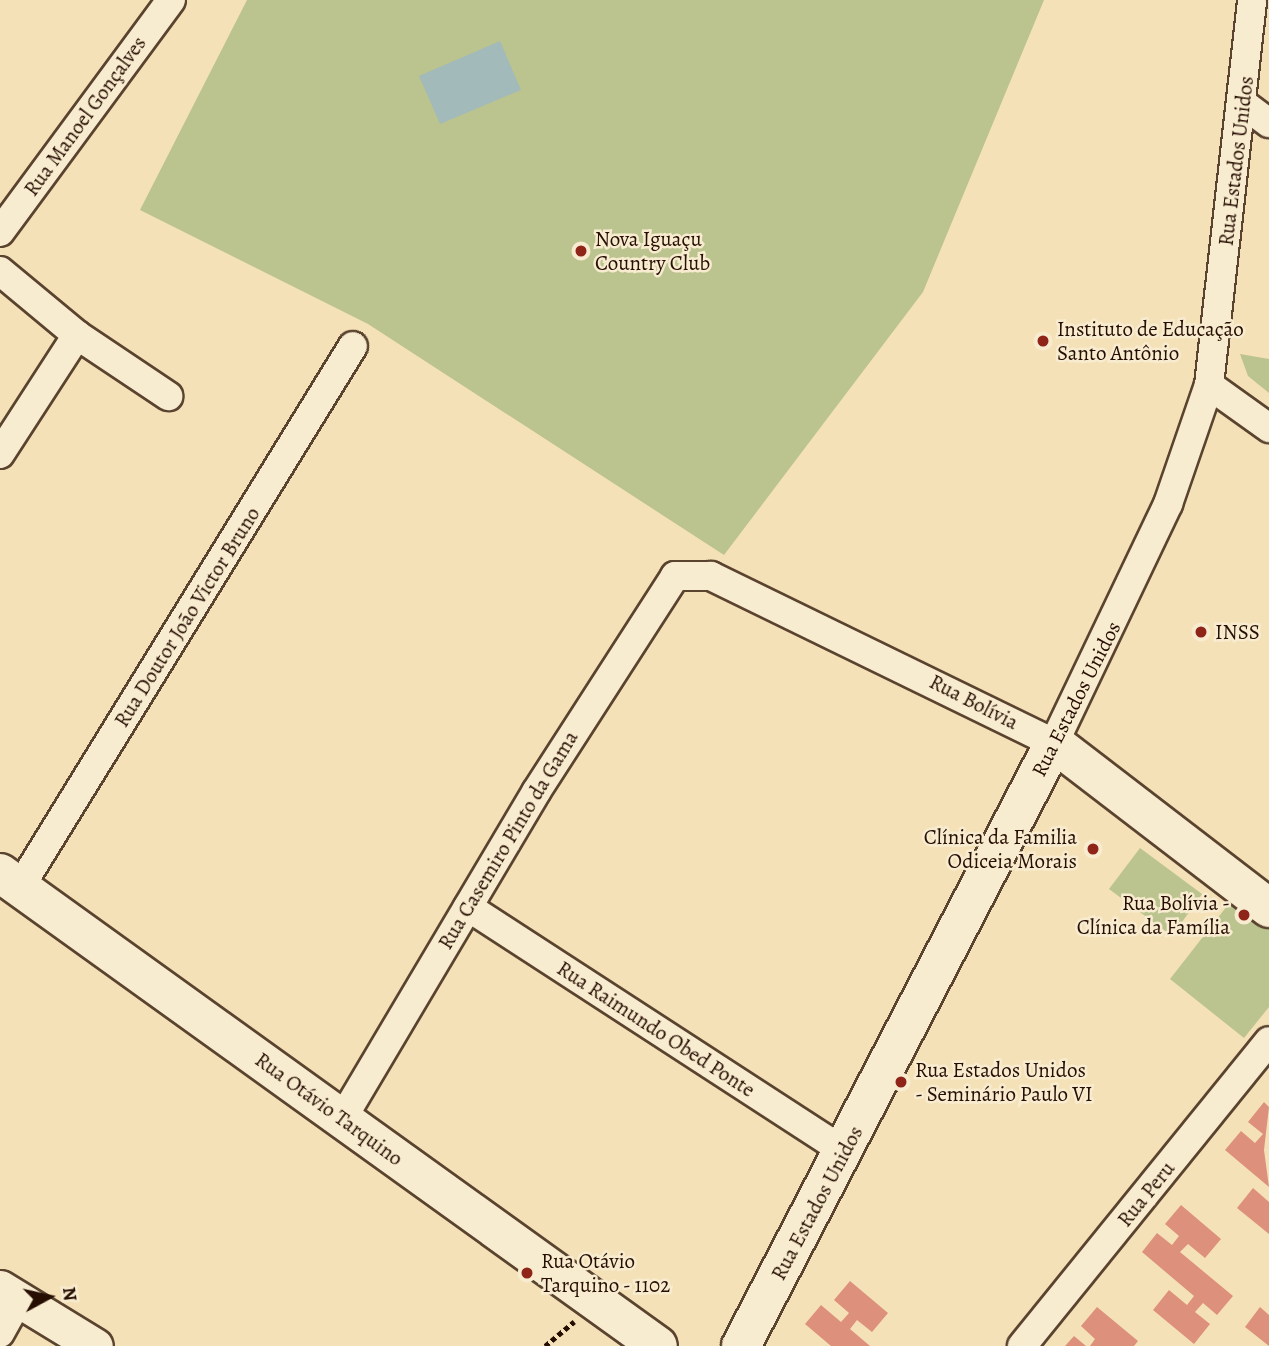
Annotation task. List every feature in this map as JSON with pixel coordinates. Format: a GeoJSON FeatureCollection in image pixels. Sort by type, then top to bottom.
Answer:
{"type":"FeatureCollection","features":[{"type":"Feature","properties":{"kind":"main road","name":"Rua Bolívia"},"geometry":{"type":"LineString","coordinates":[[1054,743],[1269,908]]}},
{"type":"Feature","properties":{"kind":"main road","name":"Rua Estados Unidos"},"geometry":{"type":"LineString","coordinates":[[741,1346],[1054,743]]}},
{"type":"Feature","properties":{"kind":"main road","name":"Rua Otávio Tarquino"},"geometry":{"type":"LineString","coordinates":[[10,880],[658,1346]]}},
{"type":"Feature","properties":{"kind":"street","name":"Rua Manoel Gonçalves"},"geometry":{"type":"LineString","coordinates":[[0,232],[171,0]]}},
{"type":"Feature","properties":{"kind":"street","name":"Rua Estados Unidos"},"geometry":{"type":"LineString","coordinates":[[1054,743],[1163,516],[1209,385],[1245,105],[1252,0]]}},
{"type":"Feature","properties":{"kind":"street"},"geometry":{"type":"LineString","coordinates":[[1245,105],[1269,123]]}},
{"type":"Feature","properties":{"kind":"street"},"geometry":{"type":"LineString","coordinates":[[0,271],[77,335],[167,396]]}},
{"type":"Feature","properties":{"kind":"street"},"geometry":{"type":"LineString","coordinates":[[0,454],[77,335]]}},
{"type":"Feature","properties":{"kind":"street","name":"Rua Doutor João Victor Bruno"},"geometry":{"type":"LineString","coordinates":[[10,880],[353,346]]}},
{"type":"Feature","properties":{"kind":"street"},"geometry":{"type":"LineString","coordinates":[[1209,385],[1269,428]]}},
{"type":"Feature","properties":{"kind":"street","name":"Rua Bolívia"},"geometry":{"type":"LineString","coordinates":[[685,572],[739,588],[1054,743]]}},
{"type":"Feature","properties":{"kind":"street","name":"Rua Casemiro Pinto da Gama"},"geometry":{"type":"LineString","coordinates":[[342,1119],[655,601],[685,572]]}},
{"type":"Feature","properties":{"kind":"street","name":"Rua Raimundo Obed Ponte"},"geometry":{"type":"LineString","coordinates":[[468,907],[844,1151]]}},
{"type":"Feature","properties":{"kind":"street","name":"Rua Peru"},"geometry":{"type":"LineString","coordinates":[[1022,1346],[1269,1041]]}},
{"type":"Feature","properties":{"kind":"street"},"geometry":{"type":"LineString","coordinates":[[0,1332],[10,1294],[95,1346]]}},
{"type":"Feature","properties":{"kind":"green space","name":"Nova Iguaçu Country Club"},"geometry":{"type":"Polygon","coordinates":[[[247,0],[1044,0],[923,292],[724,555],[368,324],[140,210],[247,0]]]}},
{"type":"Feature","properties":{"kind":"green space"},"geometry":{"type":"Polygon","coordinates":[[[1240,354],[1269,359],[1269,393],[1248,376],[1240,354]]]}},
{"type":"Feature","properties":{"kind":"green space"},"geometry":{"type":"Polygon","coordinates":[[[1140,848],[1202,894],[1172,936],[1109,889],[1140,848]]]}},
{"type":"Feature","properties":{"kind":"green space"},"geometry":{"type":"Polygon","coordinates":[[[1238,892],[1269,917],[1269,1007],[1244,1038],[1170,979],[1238,892]]]}},
{"type":"Feature","properties":{"kind":"water"},"geometry":{"type":"Polygon","coordinates":[[[500,41],[521,90],[440,124],[419,76],[500,41]]]}},
{"type":"Feature","properties":{"kind":"building"},"geometry":{"type":"Polygon","coordinates":[[[1264,1102],[1269,1107],[1264,1150],[1269,1187],[1225,1150],[1241,1131],[1255,1143],[1263,1134],[1248,1122],[1264,1102]]]}},
{"type":"Feature","properties":{"kind":"building"},"geometry":{"type":"Polygon","coordinates":[[[1253,1188],[1269,1202],[1269,1234],[1237,1208],[1253,1188]]]}},
{"type":"Feature","properties":{"kind":"building"},"geometry":{"type":"Polygon","coordinates":[[[1181,1205],[1221,1239],[1205,1258],[1188,1244],[1180,1252],[1233,1296],[1217,1315],[1203,1303],[1195,1312],[1210,1324],[1194,1344],[1153,1310],[1169,1290],[1187,1305],[1194,1296],[1142,1252],[1157,1233],[1172,1245],[1179,1236],[1165,1224],[1181,1205]]]}},
{"type":"Feature","properties":{"kind":"building"},"geometry":{"type":"Polygon","coordinates":[[[850,1281],[888,1313],[872,1332],[857,1320],[850,1329],[870,1346],[831,1346],[805,1324],[821,1305],[841,1322],[849,1313],[834,1300],[850,1281]]]}},
{"type":"Feature","properties":{"kind":"building"},"geometry":{"type":"Polygon","coordinates":[[[1097,1307],[1138,1341],[1134,1346],[1090,1346],[1095,1339],[1081,1326],[1097,1307]]]}},
{"type":"Feature","properties":{"kind":"building"},"geometry":{"type":"Polygon","coordinates":[[[1260,1307],[1269,1315],[1269,1346],[1245,1327],[1260,1307]]]}},
{"type":"Feature","properties":{"kind":"building"},"geometry":{"type":"Polygon","coordinates":[[[1074,1336],[1086,1346],[1065,1346],[1074,1336]]]}},
{"type":"Feature","properties":{"kind":"place","name":"Nova Iguaçu Country Club"},"geometry":{"type":"Point","coordinates":[581,251]}},
{"type":"Feature","properties":{"kind":"place","name":"Instituto de Educação Santo Antônio"},"geometry":{"type":"Point","coordinates":[1043,341]}},
{"type":"Feature","properties":{"kind":"place","name":"INSS"},"geometry":{"type":"Point","coordinates":[1201,632]}},
{"type":"Feature","properties":{"kind":"place","name":"Clínica da Familia Odiceia Morais"},"geometry":{"type":"Point","coordinates":[1093,849]}},
{"type":"Feature","properties":{"kind":"place","name":"Rua Bolívia - Clínica da Família"},"geometry":{"type":"Point","coordinates":[1244,915]}},
{"type":"Feature","properties":{"kind":"place","name":"Rua Estados Unidos - Seminário Paulo VI"},"geometry":{"type":"Point","coordinates":[901,1082]}},
{"type":"Feature","properties":{"kind":"place","name":"Rua Otávio Tarquino - 1102"},"geometry":{"type":"Point","coordinates":[527,1273]}}]}
